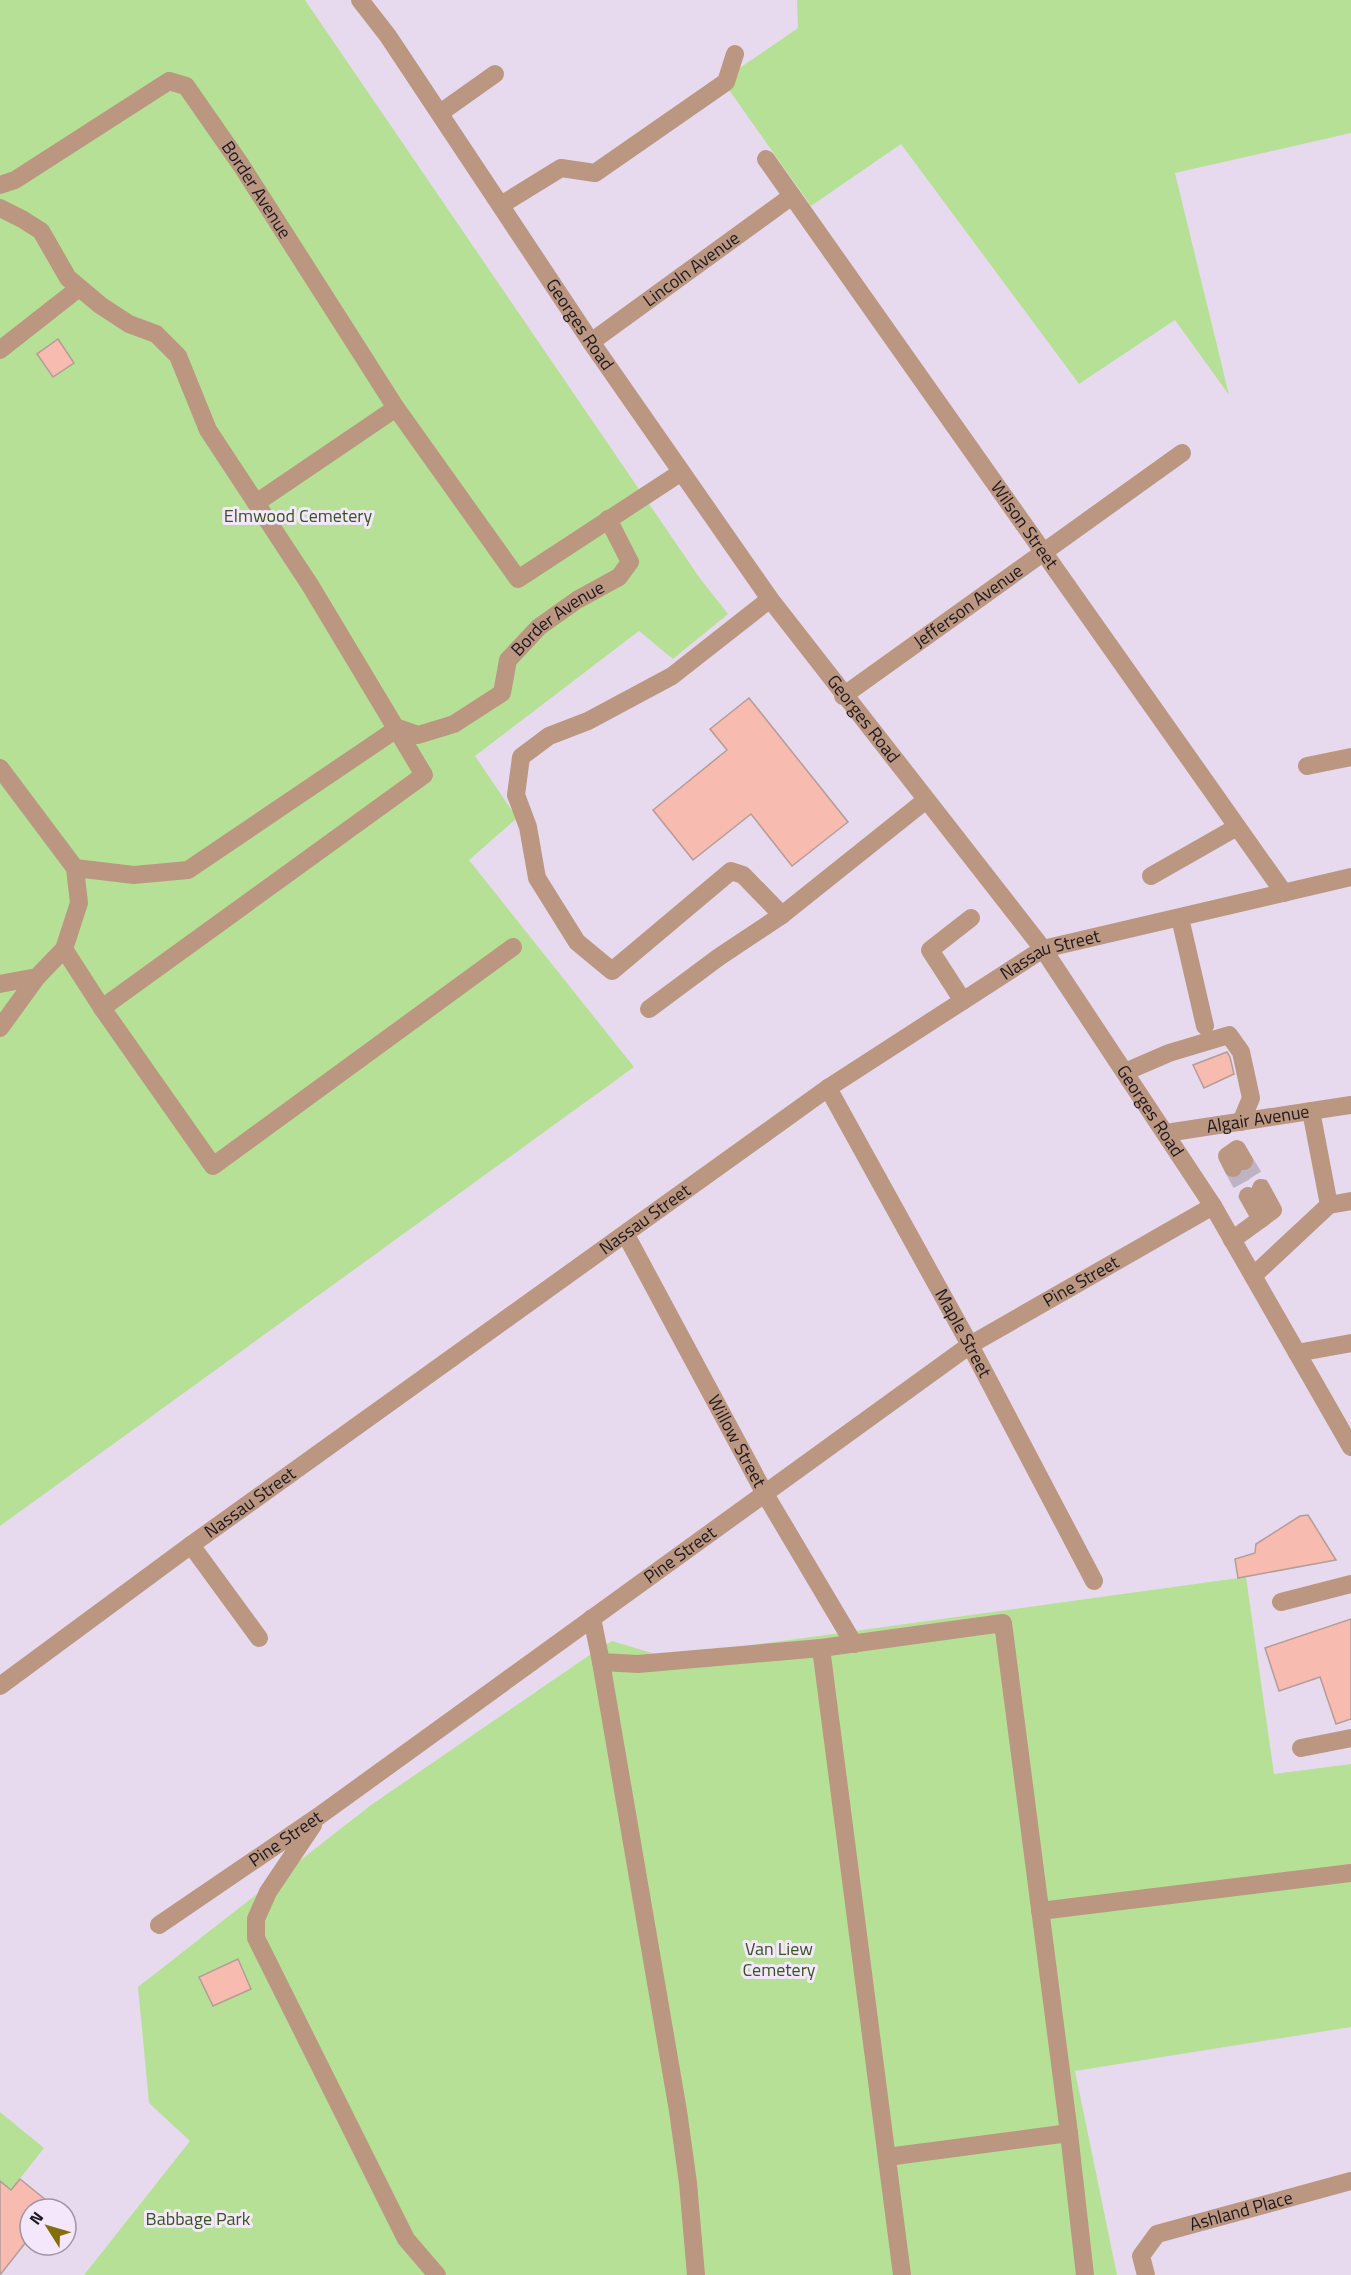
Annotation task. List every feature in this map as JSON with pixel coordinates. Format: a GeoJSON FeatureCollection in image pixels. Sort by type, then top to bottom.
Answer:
{"type":"FeatureCollection","features":[{"type":"Feature","properties":{"kind":"street","name":"Georges Road"},"geometry":{"type":"LineString","coordinates":[[360,0],[388,36],[680,473],[770,599],[843,696],[1043,950],[1213,1206],[1297,1353],[1346,1429],[1351,1447]]}},
{"type":"Feature","properties":{"kind":"street"},"geometry":{"type":"LineString","coordinates":[[501,205],[561,168],[595,173],[726,82],[735,54]]}},
{"type":"Feature","properties":{"kind":"street"},"geometry":{"type":"LineString","coordinates":[[440,113],[495,74]]}},
{"type":"Feature","properties":{"kind":"street","name":"Border Avenue"},"geometry":{"type":"LineString","coordinates":[[0,185],[15,180],[170,81],[186,86],[241,165],[396,408],[518,579],[608,519],[630,562],[619,577],[577,600],[538,627],[508,660],[502,693],[483,706],[454,724],[418,735],[398,728]]}},
{"type":"Feature","properties":{"kind":"street","name":"Wilson Street"},"geometry":{"type":"LineString","coordinates":[[766,159],[1284,893]]}},
{"type":"Feature","properties":{"kind":"street","name":"Lincoln Avenue"},"geometry":{"type":"LineString","coordinates":[[591,342],[792,196]]}},
{"type":"Feature","properties":{"kind":"street"},"geometry":{"type":"LineString","coordinates":[[0,208],[40,231],[68,278],[79,288],[129,324],[156,334],[177,356],[208,430],[310,585],[398,728],[424,775],[102,1008]]}},
{"type":"Feature","properties":{"kind":"street"},"geometry":{"type":"LineString","coordinates":[[0,350],[79,288]]}},
{"type":"Feature","properties":{"kind":"street"},"geometry":{"type":"LineString","coordinates":[[256,503],[396,408]]}},
{"type":"Feature","properties":{"kind":"street","name":"Jefferson Avenue"},"geometry":{"type":"LineString","coordinates":[[843,696],[1182,453]]}},
{"type":"Feature","properties":{"kind":"street"},"geometry":{"type":"LineString","coordinates":[[608,519],[680,473]]}},
{"type":"Feature","properties":{"kind":"street"},"geometry":{"type":"LineString","coordinates":[[770,599],[672,676],[588,721],[549,736],[520,757],[516,795],[528,827],[537,878],[577,942],[612,971],[731,871],[744,875],[782,915]]}},
{"type":"Feature","properties":{"kind":"street"},"geometry":{"type":"LineString","coordinates":[[75,868],[134,875],[188,870],[398,728]]}},
{"type":"Feature","properties":{"kind":"street"},"geometry":{"type":"LineString","coordinates":[[1307,766],[1351,757]]}},
{"type":"Feature","properties":{"kind":"street"},"geometry":{"type":"LineString","coordinates":[[0,768],[75,868],[79,903],[64,950],[37,977],[0,1028]]}},
{"type":"Feature","properties":{"kind":"street"},"geometry":{"type":"LineString","coordinates":[[649,1009],[719,957],[782,915],[926,800]]}},
{"type":"Feature","properties":{"kind":"street"},"geometry":{"type":"LineString","coordinates":[[1151,876],[1238,827]]}},
{"type":"Feature","properties":{"kind":"street","name":"Nassau Street"},"geometry":{"type":"LineString","coordinates":[[0,1686],[191,1545],[828,1088],[1043,950],[1351,877]]}},
{"type":"Feature","properties":{"kind":"street"},"geometry":{"type":"LineString","coordinates":[[963,1001],[930,950],[971,918]]}},
{"type":"Feature","properties":{"kind":"street"},"geometry":{"type":"LineString","coordinates":[[1180,918],[1205,1026]]}},
{"type":"Feature","properties":{"kind":"street"},"geometry":{"type":"LineString","coordinates":[[64,950],[213,1166],[513,947]]}},
{"type":"Feature","properties":{"kind":"street"},"geometry":{"type":"LineString","coordinates":[[0,984],[37,977]]}},
{"type":"Feature","properties":{"kind":"street"},"geometry":{"type":"LineString","coordinates":[[1125,1072],[1169,1053],[1229,1035],[1241,1052],[1251,1098],[1241,1122]]}},
{"type":"Feature","properties":{"kind":"street","name":"Maple Street"},"geometry":{"type":"LineString","coordinates":[[828,1088],[970,1346],[1094,1581]]}},
{"type":"Feature","properties":{"kind":"street","name":"Algair Avenue"},"geometry":{"type":"LineString","coordinates":[[1166,1133],[1351,1106]]}},
{"type":"Feature","properties":{"kind":"street"},"geometry":{"type":"LineString","coordinates":[[1311,1111],[1329,1205]]}},
{"type":"Feature","properties":{"kind":"street"},"geometry":{"type":"LineString","coordinates":[[1217,1126],[1236,1160]]}},
{"type":"Feature","properties":{"kind":"street"},"geometry":{"type":"LineString","coordinates":[[1232,1240],[1273,1210],[1255,1192]]}},
{"type":"Feature","properties":{"kind":"street"},"geometry":{"type":"LineString","coordinates":[[1253,1276],[1329,1205],[1351,1201]]}},
{"type":"Feature","properties":{"kind":"street","name":"Pine Street"},"geometry":{"type":"LineString","coordinates":[[159,1925],[319,1816],[970,1346],[1213,1206]]}},
{"type":"Feature","properties":{"kind":"street","name":"Willow Street"},"geometry":{"type":"LineString","coordinates":[[626,1235],[765,1494],[854,1644]]}},
{"type":"Feature","properties":{"kind":"street"},"geometry":{"type":"LineString","coordinates":[[1297,1353],[1351,1343]]}},
{"type":"Feature","properties":{"kind":"street"},"geometry":{"type":"LineString","coordinates":[[191,1545],[259,1638]]}},
{"type":"Feature","properties":{"kind":"street"},"geometry":{"type":"LineString","coordinates":[[1281,1602],[1351,1584]]}},
{"type":"Feature","properties":{"kind":"street"},"geometry":{"type":"LineString","coordinates":[[592,1618],[678,2111],[688,2183],[696,2275]]}},
{"type":"Feature","properties":{"kind":"street"},"geometry":{"type":"LineString","coordinates":[[601,1662],[638,1664],[821,1648],[1003,1623],[1069,2133],[1085,2275]]}},
{"type":"Feature","properties":{"kind":"street"},"geometry":{"type":"LineString","coordinates":[[821,1648],[902,2275]]}},
{"type":"Feature","properties":{"kind":"street"},"geometry":{"type":"LineString","coordinates":[[1301,1748],[1351,1738]]}},
{"type":"Feature","properties":{"kind":"street"},"geometry":{"type":"LineString","coordinates":[[319,1816],[268,1892],[256,1919],[256,1938],[405,2239],[437,2275]]}},
{"type":"Feature","properties":{"kind":"street"},"geometry":{"type":"LineString","coordinates":[[1040,1911],[1351,1873]]}},
{"type":"Feature","properties":{"kind":"street"},"geometry":{"type":"LineString","coordinates":[[887,2157],[1069,2133]]}},
{"type":"Feature","properties":{"kind":"street","name":"Ashland Place"},"geometry":{"type":"LineString","coordinates":[[1146,2275],[1140,2256],[1157,2234],[1351,2181]]}},
{"type":"Feature","properties":{"kind":"green space","name":"Elmwood Cemetery"},"geometry":{"type":"Polygon","coordinates":[[[0,0],[305,0],[699,577],[728,614],[673,659],[639,631],[475,756],[517,818],[469,860],[634,1067],[0,1526],[0,0]]]}},
{"type":"Feature","properties":{"kind":"green space"},"geometry":{"type":"Polygon","coordinates":[[[797,0],[1351,0],[1351,133],[1175,173],[1229,395],[1175,320],[1079,384],[901,144],[811,206],[722,80],[798,28],[797,0]]]}},
{"type":"Feature","properties":{"kind":"green space","name":"Van Liew Cemetery"},"geometry":{"type":"Polygon","coordinates":[[[1246,1577],[1274,1774],[1351,1764],[1351,2027],[1075,2071],[1117,2275],[84,2275],[190,2141],[149,2103],[138,1987],[371,1805],[612,1641],[665,1657],[1246,1577]]]}},
{"type":"Feature","properties":{"kind":"green space"},"geometry":{"type":"Polygon","coordinates":[[[0,2112],[44,2148],[11,2190],[0,2181],[0,2112]]]}},
{"type":"Feature","properties":{"kind":"building"},"geometry":{"type":"Polygon","coordinates":[[[58,339],[74,363],[53,377],[37,354],[58,339]]]}},
{"type":"Feature","properties":{"kind":"building"},"geometry":{"type":"Polygon","coordinates":[[[749,698],[848,822],[792,866],[751,814],[693,860],[653,810],[727,750],[710,729],[749,698]]]}},
{"type":"Feature","properties":{"kind":"building"},"geometry":{"type":"Polygon","coordinates":[[[1227,1052],[1234,1074],[1204,1088],[1193,1065],[1227,1052]]]}},
{"type":"Feature","properties":{"kind":"building"},"geometry":{"type":"Polygon","coordinates":[[[1308,1515],[1336,1560],[1238,1578],[1235,1559],[1255,1553],[1256,1544],[1300,1516],[1308,1515]]]}},
{"type":"Feature","properties":{"kind":"building"},"geometry":{"type":"Polygon","coordinates":[[[1351,1619],[1351,1719],[1336,1724],[1320,1677],[1279,1691],[1265,1648],[1351,1619]]]}},
{"type":"Feature","properties":{"kind":"building"},"geometry":{"type":"Polygon","coordinates":[[[238,1959],[251,1989],[213,2006],[199,1977],[238,1959]]]}},
{"type":"Feature","properties":{"kind":"building"},"geometry":{"type":"Polygon","coordinates":[[[20,2179],[42,2197],[18,2197],[18,2252],[0,2275],[0,2181],[11,2190],[20,2179]]]}},
{"type":"Feature","properties":{"kind":"tunnel"},"geometry":{"type":"LineString","coordinates":[[1244,1161],[1261,1188]]}},
{"type":"Feature","properties":{"kind":"tunnel"},"geometry":{"type":"LineString","coordinates":[[1233,1168],[1248,1196]]}},
{"type":"Feature","properties":{"kind":"park label","name":"Babbage Park"},"geometry":{"type":"Point","coordinates":[198,2219]}}]}
